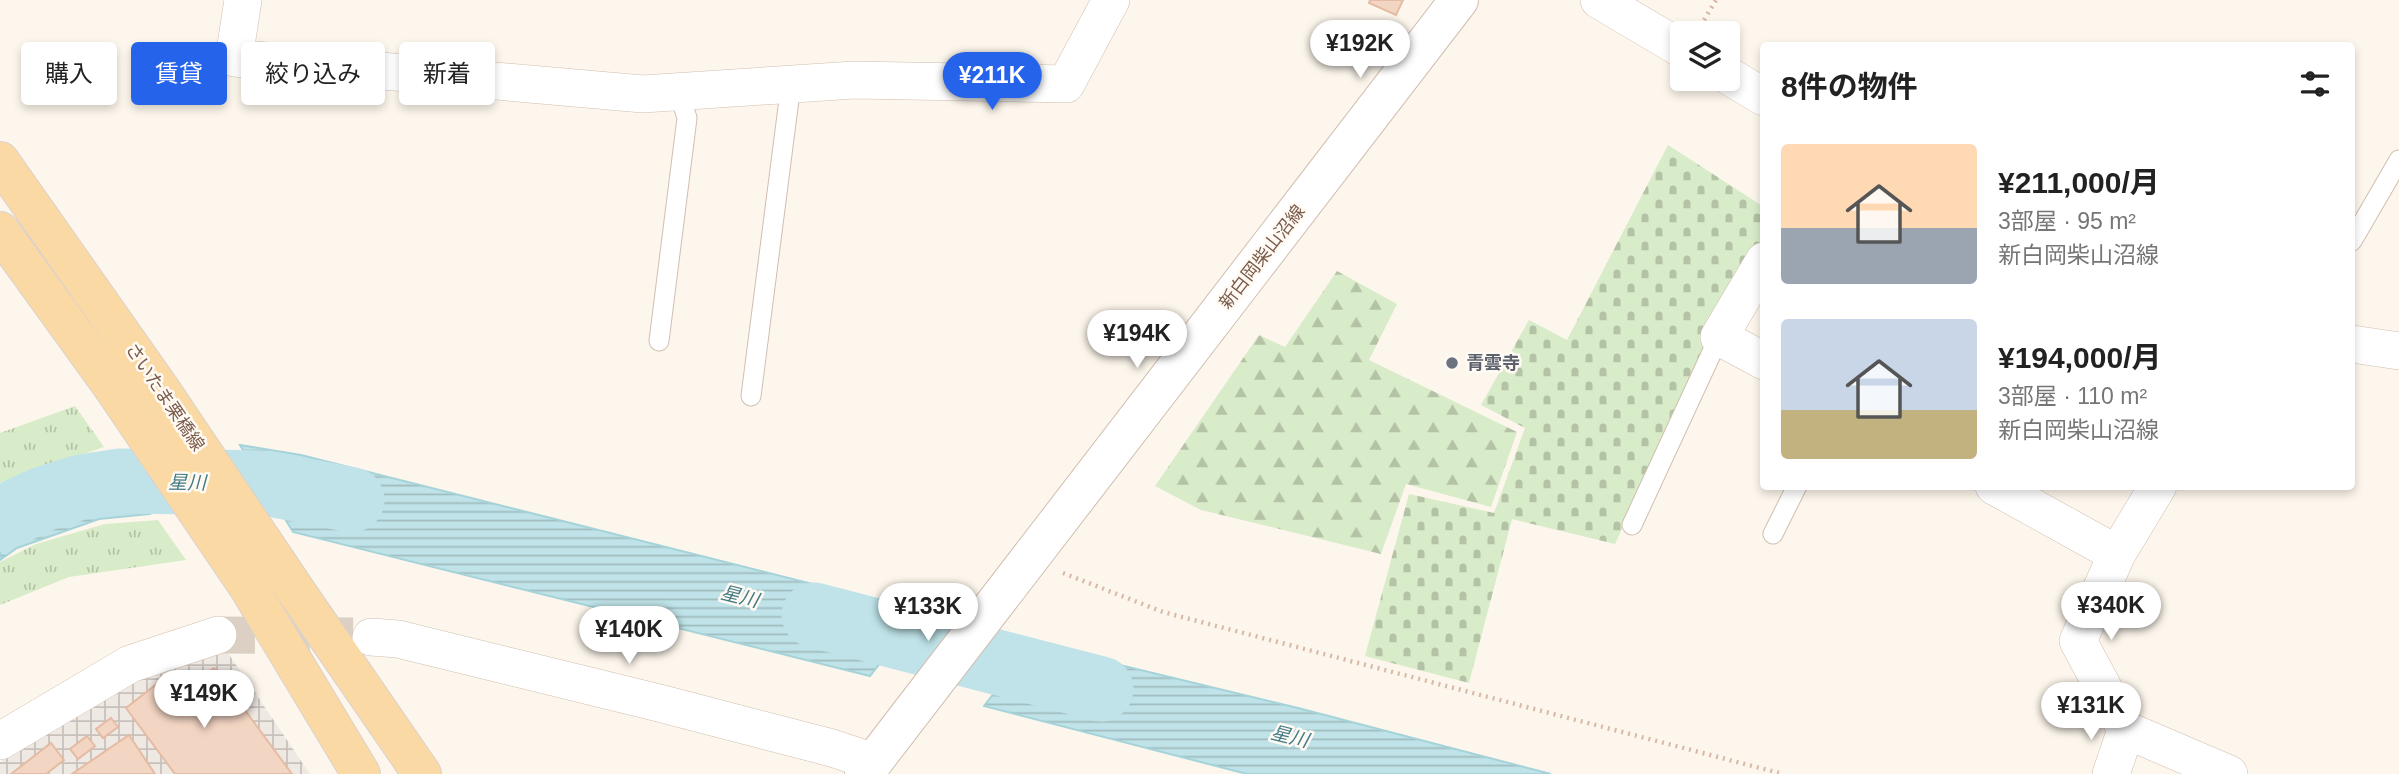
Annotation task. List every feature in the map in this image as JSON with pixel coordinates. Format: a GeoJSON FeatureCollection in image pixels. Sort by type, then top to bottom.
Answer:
{"type":"FeatureCollection","features":[{"type":"Feature","properties":{"kind":"main road","name":"さいたま栗橋線"},"geometry":{"type":"LineString","coordinates":[[0,161],[161,390],[422,774]]}},
{"type":"Feature","properties":{"kind":"main road"},"geometry":{"type":"LineString","coordinates":[[0,231],[112,386],[249,588],[360,774]]}},
{"type":"Feature","properties":{"kind":"street"},"geometry":{"type":"LineString","coordinates":[[243,0],[234,58],[643,94],[855,80],[1066,84],[1111,0]]}},
{"type":"Feature","properties":{"kind":"street","name":"新白岡柴山沼線"},"geometry":{"type":"LineString","coordinates":[[876,759],[1459,0]]}},
{"type":"Feature","properties":{"kind":"street"},"geometry":{"type":"LineString","coordinates":[[1599,0],[1670,27]]}},
{"type":"Feature","properties":{"kind":"street"},"geometry":{"type":"LineString","coordinates":[[1740,83],[1760,95]]}},
{"type":"Feature","properties":{"kind":"street"},"geometry":{"type":"LineString","coordinates":[[1760,268],[1719,337],[1760,359]]}},
{"type":"Feature","properties":{"kind":"street"},"geometry":{"type":"LineString","coordinates":[[2355,344],[2399,351]]}},
{"type":"Feature","properties":{"kind":"street"},"geometry":{"type":"LineString","coordinates":[[2001,490],[2117,554]]}},
{"type":"Feature","properties":{"kind":"street"},"geometry":{"type":"LineString","coordinates":[[2156,490],[2117,554],[2077,641],[2126,730],[2229,774]]}},
{"type":"Feature","properties":{"kind":"street"},"geometry":{"type":"LineString","coordinates":[[0,741],[130,664],[218,635]]}},
{"type":"Feature","properties":{"kind":"street"},"geometry":{"type":"LineString","coordinates":[[371,637],[398,639],[876,759]]}},
{"type":"Feature","properties":{"kind":"street"},"geometry":{"type":"LineString","coordinates":[[2110,774],[2126,730]]}},
{"type":"Feature","properties":{"kind":"lane"},"geometry":{"type":"LineString","coordinates":[[751,396],[790,84]]}},
{"type":"Feature","properties":{"kind":"lane"},"geometry":{"type":"LineString","coordinates":[[659,341],[687,118],[679,92]]}},
{"type":"Feature","properties":{"kind":"lane"},"geometry":{"type":"LineString","coordinates":[[2355,236],[2399,160]]}},
{"type":"Feature","properties":{"kind":"lane"},"geometry":{"type":"LineString","coordinates":[[1632,525],[1719,337]]}},
{"type":"Feature","properties":{"kind":"lane"},"geometry":{"type":"LineString","coordinates":[[1773,534],[1795,490]]}},
{"type":"Feature","properties":{"kind":"path"},"geometry":{"type":"LineString","coordinates":[[1702,21],[1716,0]]}},
{"type":"Feature","properties":{"kind":"path"},"geometry":{"type":"LineString","coordinates":[[1061,572],[1163,612],[1783,774]]}},
{"type":"Feature","properties":{"kind":"shaded area"},"geometry":{"type":"Polygon","coordinates":[[[228,653],[310,774],[0,774],[0,762],[92,700],[160,667],[202,654],[228,653]]]}},
{"type":"Feature","properties":{"kind":"green space"},"geometry":{"type":"Polygon","coordinates":[[[1668,145],[1760,204],[1760,247],[1714,328],[1615,544],[1512,519],[1469,683],[1365,656],[1409,494],[1494,513],[1525,428],[1481,405],[1529,320],[1567,340],[1668,145]]]}},
{"type":"Feature","properties":{"kind":"green space"},"geometry":{"type":"Polygon","coordinates":[[[1337,271],[1397,304],[1369,360],[1517,432],[1491,507],[1406,484],[1381,554],[1201,510],[1155,486],[1259,335],[1285,347],[1337,271]]]}},
{"type":"Feature","properties":{"kind":"green space"},"geometry":{"type":"Polygon","coordinates":[[[75,406],[104,447],[0,483],[0,433],[75,406]]]}},
{"type":"Feature","properties":{"kind":"green space"},"geometry":{"type":"Polygon","coordinates":[[[158,520],[186,560],[69,577],[0,605],[0,562],[36,544],[105,524],[158,520]]]}},
{"type":"Feature","properties":{"kind":"water"},"geometry":{"type":"Polygon","coordinates":[[[240,445],[301,455],[920,611],[870,676],[293,532],[240,445]]]}},
{"type":"Feature","properties":{"kind":"water"},"geometry":{"type":"Polygon","coordinates":[[[110,457],[150,514],[99,519],[17,548],[0,560],[0,491],[110,457]]]}},
{"type":"Feature","properties":{"kind":"water"},"geometry":{"type":"Polygon","coordinates":[[[1033,644],[1298,708],[1551,774],[1247,774],[984,706],[1033,644]]]}},
{"type":"Feature","properties":{"kind":"building"},"geometry":{"type":"Polygon","coordinates":[[[1370,0],[1403,0],[1396,15],[1369,3],[1370,0]]]}},
{"type":"Feature","properties":{"kind":"building"},"geometry":{"type":"Polygon","coordinates":[[[214,668],[292,774],[175,774],[126,708],[167,676],[180,693],[214,668]]]}},
{"type":"Feature","properties":{"kind":"building"},"geometry":{"type":"Polygon","coordinates":[[[111,718],[118,727],[103,738],[96,729],[111,718]]]}},
{"type":"Feature","properties":{"kind":"building"},"geometry":{"type":"Polygon","coordinates":[[[129,735],[155,774],[72,774],[129,735]]]}},
{"type":"Feature","properties":{"kind":"building"},"geometry":{"type":"Polygon","coordinates":[[[87,736],[95,746],[78,759],[70,749],[87,736]]]}},
{"type":"Feature","properties":{"kind":"building"},"geometry":{"type":"Polygon","coordinates":[[[51,743],[64,760],[46,774],[11,774],[51,743]]]}},
{"type":"Feature","properties":{"kind":"waterway","name":"星川"},"geometry":{"type":"LineString","coordinates":[[0,519],[43,499],[81,487],[119,481],[266,483],[352,500]]}},
{"type":"Feature","properties":{"kind":"waterway","name":"星川"},"geometry":{"type":"LineString","coordinates":[[814,615],[1101,689]]}},
{"type":"Feature","properties":{"kind":"tunnel"},"geometry":{"type":"LineString","coordinates":[[218,635],[353,636]]}},
{"type":"Feature","properties":{"kind":"place","name":"青雲寺"},"geometry":{"type":"Point","coordinates":[1452,363]}}]}
